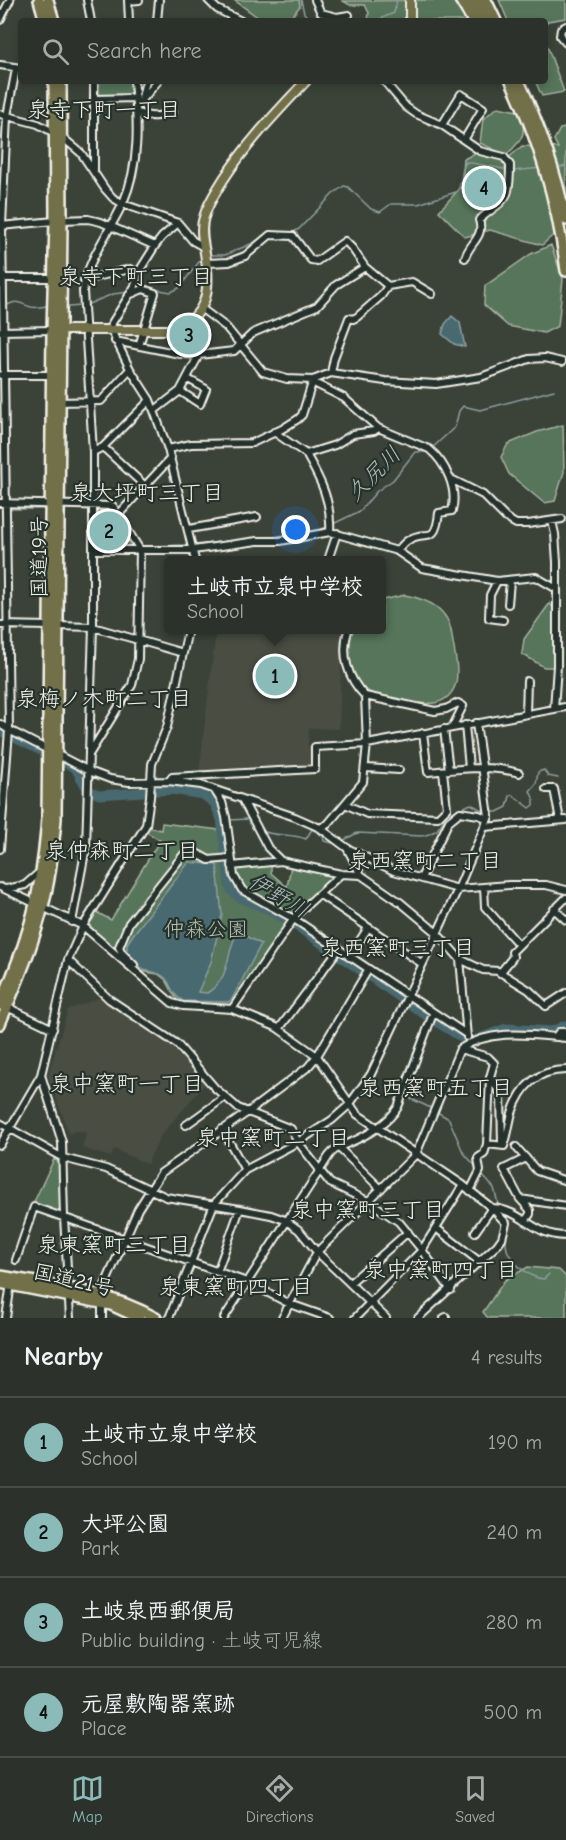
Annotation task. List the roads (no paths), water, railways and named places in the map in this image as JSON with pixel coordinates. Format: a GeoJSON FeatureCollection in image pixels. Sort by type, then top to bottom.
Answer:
{"type":"FeatureCollection","features":[{"type":"Feature","properties":{"kind":"highway"},"geometry":{"type":"LineString","coordinates":[[39,0],[44,18]]}},
{"type":"Feature","properties":{"kind":"highway"},"geometry":{"type":"LineString","coordinates":[[48,0],[53,18]]}},
{"type":"Feature","properties":{"kind":"highway"},"geometry":{"type":"LineString","coordinates":[[460,0],[471,18]]}},
{"type":"Feature","properties":{"kind":"highway"},"geometry":{"type":"LineString","coordinates":[[469,0],[478,18]]}},
{"type":"Feature","properties":{"kind":"highway"},"geometry":{"type":"LineString","coordinates":[[478,0],[487,18]]}},
{"type":"Feature","properties":{"kind":"highway"},"geometry":{"type":"LineString","coordinates":[[486,0],[495,18]]}},
{"type":"Feature","properties":{"kind":"highway","name":"国道19号"},"geometry":{"type":"LineString","coordinates":[[54,84],[59,135]]}},
{"type":"Feature","properties":{"kind":"highway","name":"国道19号"},"geometry":{"type":"LineString","coordinates":[[0,1024],[3,1006],[27,936],[48,884],[55,829],[53,375],[59,221],[61,84]]}},
{"type":"Feature","properties":{"kind":"highway"},"geometry":{"type":"LineString","coordinates":[[511,84],[529,112]]}},
{"type":"Feature","properties":{"kind":"highway"},"geometry":{"type":"LineString","coordinates":[[522,84],[566,220]]}},
{"type":"Feature","properties":{"kind":"highway"},"geometry":{"type":"LineString","coordinates":[[556,193],[566,271]]}},
{"type":"Feature","properties":{"kind":"highway","name":"国道19号"},"geometry":{"type":"LineString","coordinates":[[54,505],[59,402],[52,278],[59,221]]}},
{"type":"Feature","properties":{"kind":"highway","name":"国道19号"},"geometry":{"type":"LineString","coordinates":[[39,906],[53,751]]}},
{"type":"Feature","properties":{"kind":"highway","name":"国道21号"},"geometry":{"type":"LineString","coordinates":[[0,1276],[101,1298],[142,1310],[156,1318]]}},
{"type":"Feature","properties":{"kind":"highway","name":"国道21号"},"geometry":{"type":"LineString","coordinates":[[0,1283],[69,1291]]}},
{"type":"Feature","properties":{"kind":"highway","name":"国道21号"},"geometry":{"type":"LineString","coordinates":[[101,1298],[139,1318]]}},
{"type":"Feature","properties":{"kind":"main road"},"geometry":{"type":"LineString","coordinates":[[410,0],[410,18]]}},
{"type":"Feature","properties":{"kind":"main road"},"geometry":{"type":"LineString","coordinates":[[56,330],[144,331],[177,328],[202,309],[208,285],[204,217],[214,195],[251,140],[303,84]]}},
{"type":"Feature","properties":{"kind":"street"},"geometry":{"type":"LineString","coordinates":[[1,15],[10,0]]}},
{"type":"Feature","properties":{"kind":"street"},"geometry":{"type":"LineString","coordinates":[[87,0],[91,18]]}},
{"type":"Feature","properties":{"kind":"street"},"geometry":{"type":"LineString","coordinates":[[129,18],[128,0],[139,0]]}},
{"type":"Feature","properties":{"kind":"street"},"geometry":{"type":"LineString","coordinates":[[157,18],[159,0]]}},
{"type":"Feature","properties":{"kind":"street"},"geometry":{"type":"LineString","coordinates":[[208,0],[217,9],[235,18]]}},
{"type":"Feature","properties":{"kind":"street"},"geometry":{"type":"LineString","coordinates":[[315,0],[321,13],[337,17],[350,15]]}},
{"type":"Feature","properties":{"kind":"street"},"geometry":{"type":"LineString","coordinates":[[566,26],[561,28],[560,36],[566,43]]}},
{"type":"Feature","properties":{"kind":"street"},"geometry":{"type":"LineString","coordinates":[[0,65],[18,68],[3,115],[1,225],[4,625],[9,730],[2,794],[0,849]]}},
{"type":"Feature","properties":{"kind":"street"},"geometry":{"type":"LineString","coordinates":[[94,84],[94,172]]}},
{"type":"Feature","properties":{"kind":"street"},"geometry":{"type":"LineString","coordinates":[[72,922],[86,847],[93,627],[93,452],[84,280],[123,204],[130,184],[137,152],[138,104],[135,84]]}},
{"type":"Feature","properties":{"kind":"street"},"geometry":{"type":"LineString","coordinates":[[138,104],[145,84]]}},
{"type":"Feature","properties":{"kind":"street"},"geometry":{"type":"LineString","coordinates":[[138,104],[155,84]]}},
{"type":"Feature","properties":{"kind":"street"},"geometry":{"type":"LineString","coordinates":[[387,84],[406,107],[416,114],[442,125],[480,151],[504,157],[510,165],[508,195],[505,200],[479,220],[480,233],[467,250],[465,258]]}},
{"type":"Feature","properties":{"kind":"street"},"geometry":{"type":"LineString","coordinates":[[442,125],[461,94],[483,108],[464,140]]}},
{"type":"Feature","properties":{"kind":"street"},"geometry":{"type":"LineString","coordinates":[[94,99],[138,104],[154,116],[173,112]]}},
{"type":"Feature","properties":{"kind":"street"},"geometry":{"type":"LineString","coordinates":[[3,115],[38,124],[59,135],[81,153],[109,194],[123,204],[178,223],[193,241],[205,249]]}},
{"type":"Feature","properties":{"kind":"street"},"geometry":{"type":"LineString","coordinates":[[1,225],[88,219],[155,246]]}},
{"type":"Feature","properties":{"kind":"street"},"geometry":{"type":"LineString","coordinates":[[178,223],[162,237],[138,273],[135,286],[112,323],[111,330],[130,369],[155,410],[171,458],[194,556]]}},
{"type":"Feature","properties":{"kind":"street"},"geometry":{"type":"LineString","coordinates":[[207,262],[229,262],[245,256],[270,235],[276,234],[293,236],[311,260],[317,261],[345,241],[365,267],[388,286]]}},
{"type":"Feature","properties":{"kind":"street"},"geometry":{"type":"LineString","coordinates":[[115,341],[180,354],[199,355],[234,351],[253,333],[317,306],[336,285],[365,267]]}},
{"type":"Feature","properties":{"kind":"street"},"geometry":{"type":"LineString","coordinates":[[84,280],[130,269],[138,273]]}},
{"type":"Feature","properties":{"kind":"street"},"geometry":{"type":"LineString","coordinates":[[2,283],[52,278]]}},
{"type":"Feature","properties":{"kind":"street"},"geometry":{"type":"LineString","coordinates":[[331,373],[334,358],[349,318],[357,317],[381,296],[388,286],[412,282],[432,294]]}},
{"type":"Feature","properties":{"kind":"street"},"geometry":{"type":"LineString","coordinates":[[128,295],[143,289],[155,293],[139,346]]}},
{"type":"Feature","properties":{"kind":"street"},"geometry":{"type":"LineString","coordinates":[[202,309],[226,327],[263,372],[287,379],[313,380],[331,373],[385,381],[436,384],[481,377],[537,358],[562,362]]}},
{"type":"Feature","properties":{"kind":"street"},"geometry":{"type":"LineString","coordinates":[[2,331],[56,330]]}},
{"type":"Feature","properties":{"kind":"street"},"geometry":{"type":"LineString","coordinates":[[155,410],[180,391],[199,355]]}},
{"type":"Feature","properties":{"kind":"street"},"geometry":{"type":"LineString","coordinates":[[59,402],[101,401],[130,369]]}},
{"type":"Feature","properties":{"kind":"street"},"geometry":{"type":"LineString","coordinates":[[2,375],[53,375]]}},
{"type":"Feature","properties":{"kind":"street"},"geometry":{"type":"LineString","coordinates":[[180,391],[200,404],[206,389],[188,379]]}},
{"type":"Feature","properties":{"kind":"street"},"geometry":{"type":"LineString","coordinates":[[313,380],[316,384],[348,401],[378,428],[429,448],[435,453],[451,480],[452,511],[439,513],[437,529],[433,534],[408,539],[397,551]]}},
{"type":"Feature","properties":{"kind":"street"},"geometry":{"type":"LineString","coordinates":[[168,449],[191,444],[252,443],[302,415],[313,380]]}},
{"type":"Feature","properties":{"kind":"street"},"geometry":{"type":"LineString","coordinates":[[93,452],[103,447],[150,400]]}},
{"type":"Feature","properties":{"kind":"street"},"geometry":{"type":"LineString","coordinates":[[306,454],[335,445],[353,434],[374,431],[378,428]]}},
{"type":"Feature","properties":{"kind":"street"},"geometry":{"type":"LineString","coordinates":[[274,432],[306,454],[325,490],[332,529],[329,556]]}},
{"type":"Feature","properties":{"kind":"street"},"geometry":{"type":"LineString","coordinates":[[103,447],[145,486]]}},
{"type":"Feature","properties":{"kind":"street"},"geometry":{"type":"LineString","coordinates":[[118,514],[171,458]]}},
{"type":"Feature","properties":{"kind":"street"},"geometry":{"type":"LineString","coordinates":[[451,480],[483,495],[511,522],[528,524],[562,519]]}},
{"type":"Feature","properties":{"kind":"street"},"geometry":{"type":"LineString","coordinates":[[3,503],[113,506],[140,550],[138,659],[132,685],[90,754]]}},
{"type":"Feature","properties":{"kind":"street"},"geometry":{"type":"LineString","coordinates":[[189,529],[257,517]]}},
{"type":"Feature","properties":{"kind":"street"},"geometry":{"type":"LineString","coordinates":[[552,521],[556,553],[557,666],[554,709]]}},
{"type":"Feature","properties":{"kind":"street"},"geometry":{"type":"LineString","coordinates":[[94,550],[140,550],[280,541],[332,529],[397,551],[422,568],[498,581],[536,577],[555,588]]}},
{"type":"Feature","properties":{"kind":"street"},"geometry":{"type":"LineString","coordinates":[[498,581],[490,595],[489,618],[503,620]]}},
{"type":"Feature","properties":{"kind":"street"},"geometry":{"type":"LineString","coordinates":[[508,604],[510,581]]}},
{"type":"Feature","properties":{"kind":"street"},"geometry":{"type":"LineString","coordinates":[[4,625],[93,627],[183,653]]}},
{"type":"Feature","properties":{"kind":"street"},"geometry":{"type":"LineString","coordinates":[[0,1145],[41,1075],[68,960],[83,926],[146,825],[152,764],[167,727],[187,634]]}},
{"type":"Feature","properties":{"kind":"street"},"geometry":{"type":"LineString","coordinates":[[347,634],[345,653],[348,671],[358,689],[365,696],[435,711],[458,703],[463,706],[452,728]]}},
{"type":"Feature","properties":{"kind":"street"},"geometry":{"type":"LineString","coordinates":[[526,714],[527,681]]}},
{"type":"Feature","properties":{"kind":"street"},"geometry":{"type":"LineString","coordinates":[[320,828],[328,824],[363,782],[367,744],[365,696]]}},
{"type":"Feature","properties":{"kind":"street"},"geometry":{"type":"LineString","coordinates":[[169,782],[172,777],[315,769],[315,747],[367,744],[565,707]]}},
{"type":"Feature","properties":{"kind":"street"},"geometry":{"type":"LineString","coordinates":[[169,1318],[214,1204],[245,1170],[298,1142],[332,1120],[350,1105],[371,1074],[489,818],[476,723]]}},
{"type":"Feature","properties":{"kind":"street"},"geometry":{"type":"LineString","coordinates":[[0,724],[89,771],[110,779],[151,785],[169,782],[201,785],[320,828],[344,846],[394,871],[458,889],[484,886],[546,885],[566,890]]}},
{"type":"Feature","properties":{"kind":"street"},"geometry":{"type":"LineString","coordinates":[[465,725],[469,768]]}},
{"type":"Feature","properties":{"kind":"street"},"geometry":{"type":"LineString","coordinates":[[345,804],[367,814],[438,817],[447,808],[444,729]]}},
{"type":"Feature","properties":{"kind":"street"},"geometry":{"type":"LineString","coordinates":[[423,733],[428,772],[483,767],[502,768],[519,774]]}},
{"type":"Feature","properties":{"kind":"street"},"geometry":{"type":"LineString","coordinates":[[366,768],[399,770]]}},
{"type":"Feature","properties":{"kind":"street"},"geometry":{"type":"LineString","coordinates":[[484,827],[564,821],[554,789],[546,789]]}},
{"type":"Feature","properties":{"kind":"street"},"geometry":{"type":"LineString","coordinates":[[214,790],[222,802],[227,820],[232,866],[237,884],[245,893],[294,919],[466,1034]]}},
{"type":"Feature","properties":{"kind":"street"},"geometry":{"type":"LineString","coordinates":[[242,799],[268,848],[281,861]]}},
{"type":"Feature","properties":{"kind":"street"},"geometry":{"type":"LineString","coordinates":[[422,878],[449,821],[460,812],[489,818]]}},
{"type":"Feature","properties":{"kind":"street"},"geometry":{"type":"LineString","coordinates":[[344,846],[361,875],[400,902],[436,932],[460,959],[483,970],[500,973],[529,990],[546,1006],[566,993]]}},
{"type":"Feature","properties":{"kind":"street"},"geometry":{"type":"LineString","coordinates":[[137,973],[138,969],[119,947],[129,923],[183,854],[196,853],[209,860],[231,858]]}},
{"type":"Feature","properties":{"kind":"street"},"geometry":{"type":"LineString","coordinates":[[232,866],[281,861],[341,874],[361,875]]}},
{"type":"Feature","properties":{"kind":"street"},"geometry":{"type":"LineString","coordinates":[[3,888],[24,885],[42,870]]}},
{"type":"Feature","properties":{"kind":"street"},"geometry":{"type":"LineString","coordinates":[[232,1009],[294,919],[341,874]]}},
{"type":"Feature","properties":{"kind":"street"},"geometry":{"type":"LineString","coordinates":[[484,886],[485,907],[519,945]]}},
{"type":"Feature","properties":{"kind":"street"},"geometry":{"type":"LineString","coordinates":[[3,888],[83,926],[172,1003],[183,1006],[232,1009],[279,1029],[317,1056],[357,1114],[496,1208],[506,1223],[502,1238],[451,1290],[418,1318]]}},
{"type":"Feature","properties":{"kind":"street"},"geometry":{"type":"LineString","coordinates":[[319,894],[422,963]]}},
{"type":"Feature","properties":{"kind":"street"},"geometry":{"type":"LineString","coordinates":[[500,973],[513,957],[512,952],[566,898]]}},
{"type":"Feature","properties":{"kind":"street"},"geometry":{"type":"LineString","coordinates":[[554,909],[566,920]]}},
{"type":"Feature","properties":{"kind":"street"},"geometry":{"type":"LineString","coordinates":[[349,957],[368,928]]}},
{"type":"Feature","properties":{"kind":"street"},"geometry":{"type":"LineString","coordinates":[[279,1029],[338,950]]}},
{"type":"Feature","properties":{"kind":"street"},"geometry":{"type":"LineString","coordinates":[[460,959],[466,1034],[469,1044]]}},
{"type":"Feature","properties":{"kind":"street"},"geometry":{"type":"LineString","coordinates":[[68,960],[109,999],[177,1044],[215,1088],[238,1108],[291,1129],[298,1142],[330,1183],[370,1202],[399,1222],[451,1290]]}},
{"type":"Feature","properties":{"kind":"street"},"geometry":{"type":"LineString","coordinates":[[102,1318],[101,1298],[124,1239],[138,1209],[161,1173],[308,1067],[317,1056],[368,970]]}},
{"type":"Feature","properties":{"kind":"street"},"geometry":{"type":"LineString","coordinates":[[3,1006],[53,1029]]}},
{"type":"Feature","properties":{"kind":"street"},"geometry":{"type":"LineString","coordinates":[[224,1318],[285,1220],[329,1156],[339,1147],[350,1143],[393,1116],[433,1014]]}},
{"type":"Feature","properties":{"kind":"street"},"geometry":{"type":"LineString","coordinates":[[555,1037],[559,1032],[566,1032]]}},
{"type":"Feature","properties":{"kind":"street"},"geometry":{"type":"LineString","coordinates":[[282,1318],[317,1252],[416,1154],[460,1049],[469,1044],[510,1033],[566,1038]]}},
{"type":"Feature","properties":{"kind":"street"},"geometry":{"type":"LineString","coordinates":[[460,1049],[488,1057],[493,1060],[494,1064],[490,1077],[487,1144],[484,1154],[478,1158],[478,1174],[470,1191]]}},
{"type":"Feature","properties":{"kind":"street"},"geometry":{"type":"LineString","coordinates":[[487,1144],[504,1146],[512,1114],[524,1091],[539,1075],[550,1070],[566,1070]]}},
{"type":"Feature","properties":{"kind":"street"},"geometry":{"type":"LineString","coordinates":[[41,1075],[60,1135],[63,1158],[70,1318]]}},
{"type":"Feature","properties":{"kind":"street"},"geometry":{"type":"LineString","coordinates":[[490,1077],[501,1094],[502,1145]]}},
{"type":"Feature","properties":{"kind":"street"},"geometry":{"type":"LineString","coordinates":[[186,1125],[225,1097]]}},
{"type":"Feature","properties":{"kind":"street"},"geometry":{"type":"LineString","coordinates":[[0,1123],[63,1158],[106,1169],[173,1199],[214,1204],[272,1215],[285,1220],[299,1230],[317,1252],[386,1318]]}},
{"type":"Feature","properties":{"kind":"street"},"geometry":{"type":"LineString","coordinates":[[222,1129],[245,1170]]}},
{"type":"Feature","properties":{"kind":"street"},"geometry":{"type":"LineString","coordinates":[[339,1147],[381,1189]]}},
{"type":"Feature","properties":{"kind":"street"},"geometry":{"type":"LineString","coordinates":[[516,1147],[537,1171],[566,1181]]}},
{"type":"Feature","properties":{"kind":"street"},"geometry":{"type":"LineString","coordinates":[[525,1221],[530,1210],[520,1198],[504,1168],[526,1158]]}},
{"type":"Feature","properties":{"kind":"street"},"geometry":{"type":"LineString","coordinates":[[355,1318],[422,1250],[463,1185]]}},
{"type":"Feature","properties":{"kind":"street"},"geometry":{"type":"LineString","coordinates":[[520,1198],[566,1206]]}},
{"type":"Feature","properties":{"kind":"street"},"geometry":{"type":"LineString","coordinates":[[16,1260],[34,1207],[247,1282],[290,1305],[330,1318]]}},
{"type":"Feature","properties":{"kind":"street"},"geometry":{"type":"LineString","coordinates":[[496,1208],[509,1210],[547,1234],[566,1236]]}},
{"type":"Feature","properties":{"kind":"street"},"geometry":{"type":"LineString","coordinates":[[476,1232],[496,1208]]}},
{"type":"Feature","properties":{"kind":"street"},"geometry":{"type":"LineString","coordinates":[[217,1272],[240,1209]]}},
{"type":"Feature","properties":{"kind":"street"},"geometry":{"type":"LineString","coordinates":[[436,1227],[480,1262]]}},
{"type":"Feature","properties":{"kind":"street"},"geometry":{"type":"LineString","coordinates":[[350,1282],[408,1232]]}},
{"type":"Feature","properties":{"kind":"street"},"geometry":{"type":"LineString","coordinates":[[6,1318],[10,1290]]}},
{"type":"Feature","properties":{"kind":"water"},"geometry":{"type":"Polygon","coordinates":[[[452,316],[460,323],[465,347],[454,344],[442,334],[445,324],[452,316]]]}},
{"type":"Feature","properties":{"kind":"water"},"geometry":{"type":"Polygon","coordinates":[[[189,862],[217,865],[222,915],[211,962],[198,992],[207,993],[220,981],[236,935],[242,934],[261,944],[232,999],[228,1002],[183,1001],[173,992],[166,979],[154,972],[143,970],[127,952],[127,944],[132,936],[189,862]]]}},
{"type":"Feature","properties":{"kind":"waterway"},"geometry":{"type":"LineString","coordinates":[[301,0],[304,13],[308,18]]}},
{"type":"Feature","properties":{"kind":"waterway"},"geometry":{"type":"LineString","coordinates":[[382,18],[394,13],[397,0]]}},
{"type":"Feature","properties":{"kind":"waterway"},"geometry":{"type":"LineString","coordinates":[[292,233],[344,186],[348,187],[371,209],[380,212],[391,204],[418,204],[456,192],[466,162],[509,170]]}},
{"type":"Feature","properties":{"kind":"waterway"},"geometry":{"type":"LineString","coordinates":[[558,168],[566,166]]}},
{"type":"Feature","properties":{"kind":"waterway"},"geometry":{"type":"LineString","coordinates":[[513,171],[541,168]]}},
{"type":"Feature","properties":{"kind":"waterway"},"geometry":{"type":"LineString","coordinates":[[271,232],[284,233]]}},
{"type":"Feature","properties":{"kind":"waterway"},"geometry":{"type":"LineString","coordinates":[[208,255],[225,255],[260,240]]}},
{"type":"Feature","properties":{"kind":"waterway"},"geometry":{"type":"LineString","coordinates":[[148,288],[171,292],[179,288],[202,258]]}},
{"type":"Feature","properties":{"kind":"waterway"},"geometry":{"type":"LineString","coordinates":[[86,305],[113,294],[129,292]]}},
{"type":"Feature","properties":{"kind":"waterway"},"geometry":{"type":"LineString","coordinates":[[5,306],[16,302],[33,307],[47,306]]}},
{"type":"Feature","properties":{"kind":"waterway"},"geometry":{"type":"LineString","coordinates":[[68,307],[81,306]]}},
{"type":"Feature","properties":{"kind":"waterway","name":"久尻川"},"geometry":{"type":"LineString","coordinates":[[431,449],[455,427],[459,411],[463,406],[480,410],[554,390]]}},
{"type":"Feature","properties":{"kind":"waterway","name":"久尻川"},"geometry":{"type":"LineString","coordinates":[[333,524],[360,511],[377,491],[393,480],[415,452],[427,452]]}},
{"type":"Feature","properties":{"kind":"waterway","name":"久尻川"},"geometry":{"type":"LineString","coordinates":[[9,509],[44,509]]}},
{"type":"Feature","properties":{"kind":"waterway","name":"久尻川"},"geometry":{"type":"LineString","coordinates":[[68,509],[90,509]]}},
{"type":"Feature","properties":{"kind":"waterway","name":"久尻川"},"geometry":{"type":"LineString","coordinates":[[95,509],[110,510],[132,546],[136,546]]}},
{"type":"Feature","properties":{"kind":"waterway","name":"久尻川"},"geometry":{"type":"LineString","coordinates":[[266,538],[329,526]]}},
{"type":"Feature","properties":{"kind":"waterway","name":"久尻川"},"geometry":{"type":"LineString","coordinates":[[195,545],[255,538]]}},
{"type":"Feature","properties":{"kind":"waterway","name":"久尻川"},"geometry":{"type":"LineString","coordinates":[[141,546],[190,545]]}},
{"type":"Feature","properties":{"kind":"waterway","name":"伊野川"},"geometry":{"type":"LineString","coordinates":[[0,731],[43,752]]}},
{"type":"Feature","properties":{"kind":"waterway","name":"伊野川"},"geometry":{"type":"LineString","coordinates":[[62,762],[75,768],[87,789],[99,795],[172,790],[203,795],[214,803],[221,819],[229,885],[232,892],[296,926],[462,1038],[475,1040],[506,1028],[552,1031],[566,1025]]}},
{"type":"Feature","properties":{"kind":"waterway"},"geometry":{"type":"LineString","coordinates":[[490,812],[497,812],[507,807],[510,796],[513,795],[530,808],[534,805],[530,791],[536,784],[538,772],[544,770],[548,776],[558,778]]}},
{"type":"Feature","properties":{"kind":"waterway"},"geometry":{"type":"LineString","coordinates":[[342,841],[357,833],[422,836],[437,830],[448,814],[471,804],[485,812]]}},
{"type":"Feature","properties":{"kind":"waterway"},"geometry":{"type":"LineString","coordinates":[[229,820],[248,819],[255,829]]}},
{"type":"Feature","properties":{"kind":"waterway"},"geometry":{"type":"LineString","coordinates":[[262,831],[306,839],[312,829],[323,836],[324,841],[337,844]]}},
{"type":"Feature","properties":{"kind":"waterway"},"geometry":{"type":"LineString","coordinates":[[401,1094],[398,1092],[428,1017]]}},
{"type":"Feature","properties":{"kind":"waterway"},"geometry":{"type":"LineString","coordinates":[[405,1096],[433,1109]]}},
{"type":"Feature","properties":{"kind":"waterway"},"geometry":{"type":"LineString","coordinates":[[437,1112],[449,1119],[463,1152],[477,1168]]}},
{"type":"Feature","properties":{"kind":"waterway"},"geometry":{"type":"LineString","coordinates":[[481,1174],[494,1188],[499,1208]]}},
{"type":"Feature","properties":{"kind":"waterway"},"geometry":{"type":"LineString","coordinates":[[500,1212],[510,1223],[506,1243],[514,1261],[519,1267],[538,1278],[544,1279],[549,1274]]}},
{"type":"Feature","properties":{"kind":"place","name":"元屋敷陶器窯跡"},"geometry":{"type":"Point","coordinates":[484,188]}},
{"type":"Feature","properties":{"kind":"place","name":"土岐泉西郵便局"},"geometry":{"type":"Point","coordinates":[189,335]}},
{"type":"Feature","properties":{"kind":"place","name":"大坪公園"},"geometry":{"type":"Point","coordinates":[109,531]}},
{"type":"Feature","properties":{"kind":"place","name":"土岐市立泉中学校"},"geometry":{"type":"Point","coordinates":[275,676]}},
{"type":"Feature","properties":{"kind":"district","name":"泉寺下町一丁目"},"geometry":{"type":"Point","coordinates":[104,109]}},
{"type":"Feature","properties":{"kind":"district","name":"泉寺下町三丁目"},"geometry":{"type":"Point","coordinates":[136,276]}},
{"type":"Feature","properties":{"kind":"district","name":"泉大坪町三丁目"},"geometry":{"type":"Point","coordinates":[147,492]}},
{"type":"Feature","properties":{"kind":"district","name":"泉梅ノ木町二丁目"},"geometry":{"type":"Point","coordinates":[104,698]}},
{"type":"Feature","properties":{"kind":"district","name":"泉仲森町二丁目"},"geometry":{"type":"Point","coordinates":[122,850]}},
{"type":"Feature","properties":{"kind":"district","name":"泉西窯町二丁目"},"geometry":{"type":"Point","coordinates":[425,860]}},
{"type":"Feature","properties":{"kind":"district","name":"泉西窯町三丁目"},"geometry":{"type":"Point","coordinates":[398,947]}},
{"type":"Feature","properties":{"kind":"district","name":"泉中窯町一丁目"},"geometry":{"type":"Point","coordinates":[127,1083]}},
{"type":"Feature","properties":{"kind":"district","name":"泉西窯町五丁目"},"geometry":{"type":"Point","coordinates":[436,1087]}},
{"type":"Feature","properties":{"kind":"district","name":"泉中窯町二丁目"},"geometry":{"type":"Point","coordinates":[273,1137]}},
{"type":"Feature","properties":{"kind":"district","name":"泉中窯町三丁目"},"geometry":{"type":"Point","coordinates":[368,1209]}},
{"type":"Feature","properties":{"kind":"district","name":"泉東窯町三丁目"},"geometry":{"type":"Point","coordinates":[114,1244]}},
{"type":"Feature","properties":{"kind":"district","name":"泉中窯町四丁目"},"geometry":{"type":"Point","coordinates":[441,1269]}},
{"type":"Feature","properties":{"kind":"district","name":"泉東窯町四丁目"},"geometry":{"type":"Point","coordinates":[236,1286]}},
{"type":"Feature","properties":{"kind":"park label","name":"仲森公園"},"geometry":{"type":"Point","coordinates":[206,929]}}]}
